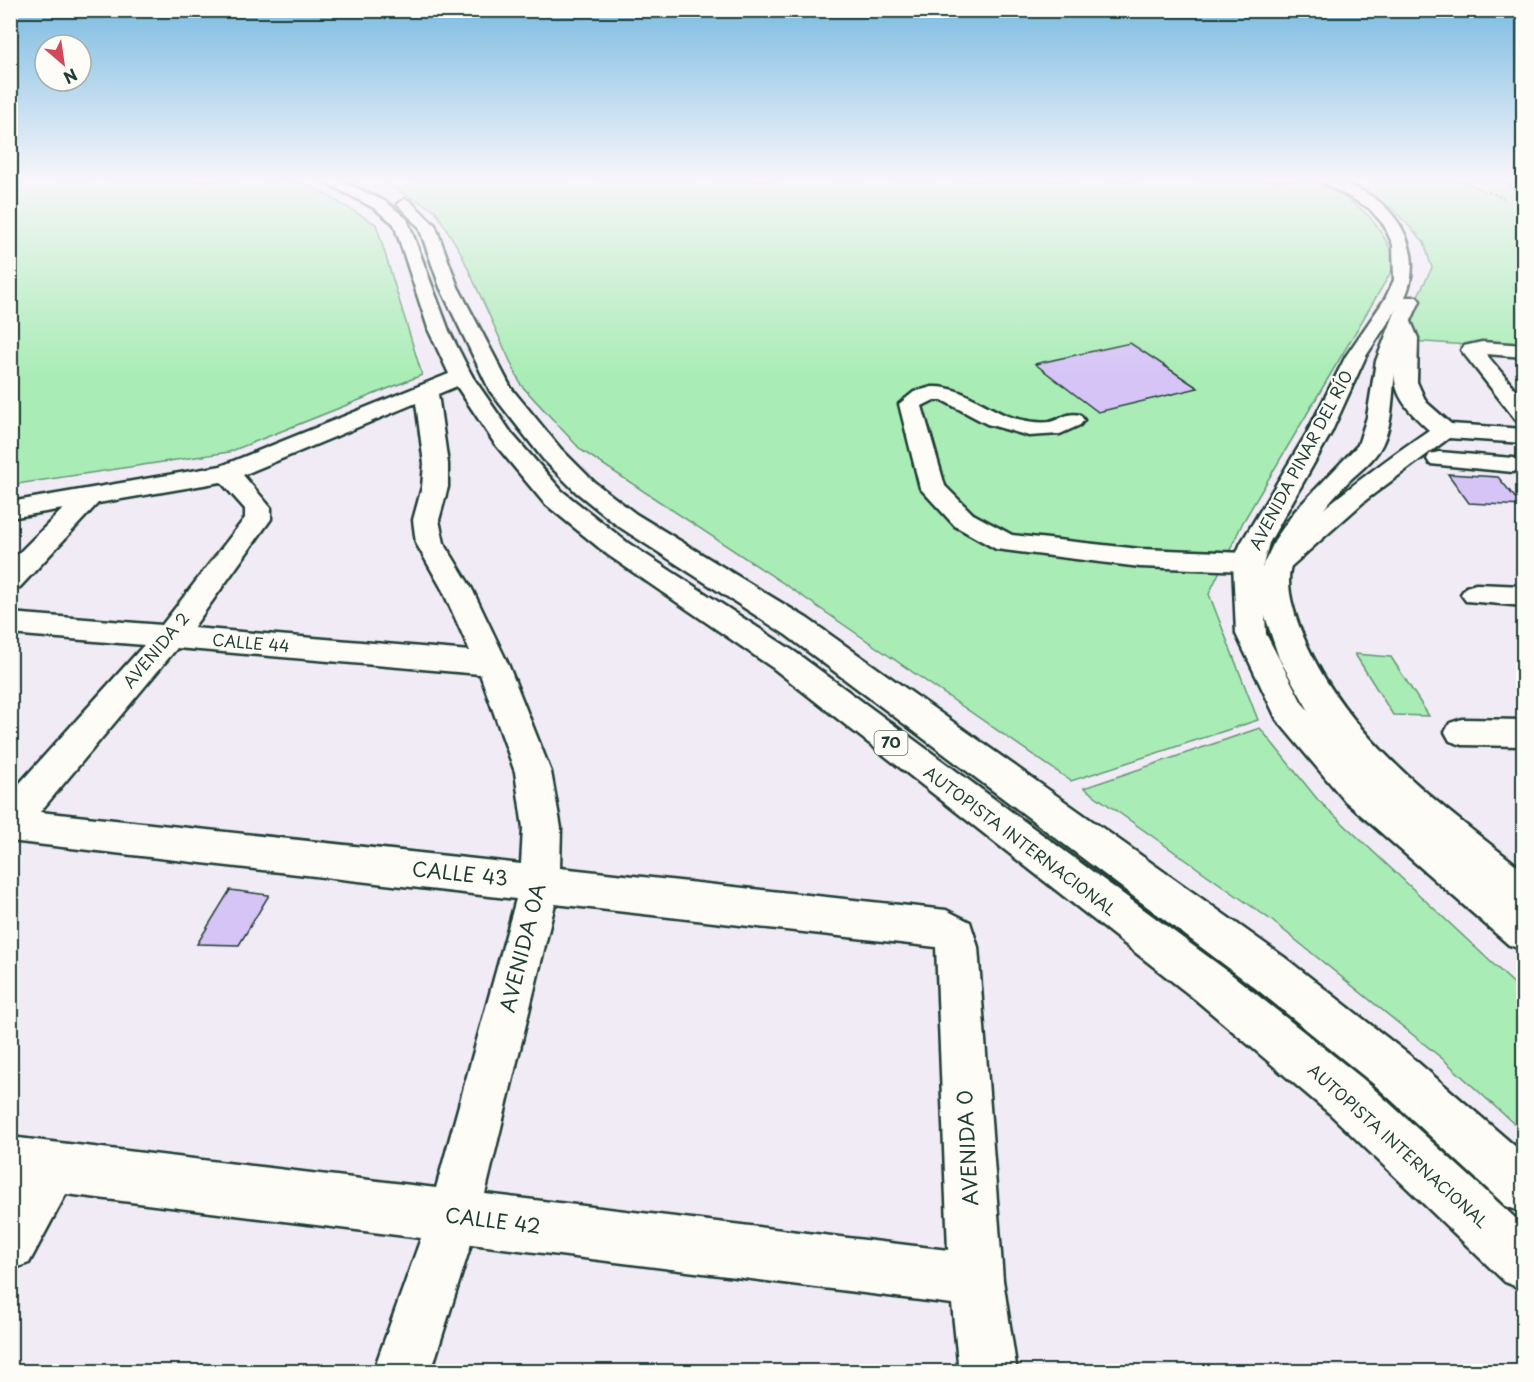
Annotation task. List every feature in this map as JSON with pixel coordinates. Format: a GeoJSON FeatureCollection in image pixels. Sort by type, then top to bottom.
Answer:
{"type":"FeatureCollection","features":[{"type":"Feature","properties":{"kind":"main road","name":"AUTOPISTA INTERNACIONAL"},"geometry":{"type":"LineString","coordinates":[[409,245],[439,332],[443,383],[484,413],[521,463],[571,514],[784,660],[1211,985],[1346,1096],[1524,1263]]}},
{"type":"Feature","properties":{"kind":"main road","name":"70"},"geometry":{"type":"LineString","coordinates":[[433,245],[470,333],[501,391],[552,454],[585,487],[648,533],[797,627],[1269,972],[1392,1070],[1524,1188]]}},
{"type":"Feature","properties":{"kind":"main road","name":"AVENIDA PINAR DEL RÍO"},"geometry":{"type":"LineString","coordinates":[[1402,245],[1403,280],[1394,299],[1356,356],[1336,399],[1346,436],[1320,497],[1290,537],[1277,564],[1275,593],[1291,652],[1310,686],[1341,728],[1382,774],[1434,822],[1524,896]]}},
{"type":"Feature","properties":{"kind":"main road","name":"AVENIDA PINAR DEL RÍO"},"geometry":{"type":"LineString","coordinates":[[1419,245],[1423,266],[1419,282],[1392,340],[1385,369],[1382,411],[1346,436],[1255,543],[1247,562],[1251,634],[1289,711],[1358,790],[1524,931]]}},
{"type":"Feature","properties":{"kind":"main road"},"geometry":{"type":"LineString","coordinates":[[1402,321],[1408,338],[1406,382],[1416,405],[1444,431],[1524,436]]}},
{"type":"Feature","properties":{"kind":"main road"},"geometry":{"type":"LineString","coordinates":[[1524,351],[1482,348],[1471,350],[1524,415]]}},
{"type":"Feature","properties":{"kind":"main road"},"geometry":{"type":"LineString","coordinates":[[10,510],[227,473],[443,383]]}},
{"type":"Feature","properties":{"kind":"main road","name":"AVENIDA 0A"},"geometry":{"type":"LineString","coordinates":[[402,1371],[454,1216],[540,883],[542,828],[533,772],[492,664],[457,589],[430,543],[426,520],[435,487],[433,430],[443,383]]}},
{"type":"Feature","properties":{"kind":"main road"},"geometry":{"type":"LineString","coordinates":[[1072,420],[1062,428],[1033,430],[985,415],[949,394],[932,392],[910,404],[933,488],[964,520],[1006,543],[1140,558],[1247,562]]}},
{"type":"Feature","properties":{"kind":"main road"},"geometry":{"type":"LineString","coordinates":[[1336,399],[1340,407],[1355,415],[1373,417],[1382,411]]}},
{"type":"Feature","properties":{"kind":"main road"},"geometry":{"type":"LineString","coordinates":[[1277,564],[1305,536],[1370,484],[1444,431]]}},
{"type":"Feature","properties":{"kind":"main road"},"geometry":{"type":"LineString","coordinates":[[1490,434],[1518,472]]}},
{"type":"Feature","properties":{"kind":"main road"},"geometry":{"type":"LineString","coordinates":[[1439,459],[1518,472]]}},
{"type":"Feature","properties":{"kind":"main road","name":"AVENIDA 2"},"geometry":{"type":"LineString","coordinates":[[10,823],[170,636],[258,519],[258,508],[227,473]]}},
{"type":"Feature","properties":{"kind":"main road"},"geometry":{"type":"LineString","coordinates":[[10,580],[89,496]]}},
{"type":"Feature","properties":{"kind":"main road"},"geometry":{"type":"LineString","coordinates":[[1476,594],[1524,596]]}},
{"type":"Feature","properties":{"kind":"main road","name":"CALLE 44"},"geometry":{"type":"LineString","coordinates":[[10,623],[492,664]]}},
{"type":"Feature","properties":{"kind":"main road"},"geometry":{"type":"LineString","coordinates":[[1462,732],[1524,734]]}},
{"type":"Feature","properties":{"kind":"main road","name":"CALLE 43"},"geometry":{"type":"LineString","coordinates":[[10,823],[946,929]]}},
{"type":"Feature","properties":{"kind":"main road","name":"AVENIDA 0"},"geometry":{"type":"LineString","coordinates":[[946,929],[955,936],[957,946],[976,1280],[988,1371]]}},
{"type":"Feature","properties":{"kind":"main road"},"geometry":{"type":"LineString","coordinates":[[10,1244],[32,1165]]}},
{"type":"Feature","properties":{"kind":"main road","name":"CALLE 42"},"geometry":{"type":"LineString","coordinates":[[32,1165],[976,1280]]}},
{"type":"Feature","properties":{"kind":"green space"},"geometry":{"type":"Polygon","coordinates":[[[11,245],[383,245],[422,375],[229,452],[11,485],[11,245]]]}},
{"type":"Feature","properties":{"kind":"green space"},"geometry":{"type":"Polygon","coordinates":[[[457,245],[1388,245],[1397,262],[1243,522],[1209,594],[1258,720],[1071,781],[786,585],[581,450],[521,385],[457,245]]]}},
{"type":"Feature","properties":{"kind":"green space"},"geometry":{"type":"Polygon","coordinates":[[[1425,245],[1523,245],[1523,349],[1412,341],[1406,319],[1432,268],[1425,245]]]}},
{"type":"Feature","properties":{"kind":"green space"},"geometry":{"type":"Polygon","coordinates":[[[1355,654],[1391,657],[1429,716],[1393,715],[1355,654]]]}},
{"type":"Feature","properties":{"kind":"green space"},"geometry":{"type":"Polygon","coordinates":[[[1260,728],[1318,800],[1523,992],[1523,1132],[1444,1060],[1271,920],[1084,788],[1260,728]]]}},
{"type":"Feature","properties":{"kind":"building"},"geometry":{"type":"Polygon","coordinates":[[[1130,343],[1198,388],[1098,412],[1035,364],[1130,343]]]}},
{"type":"Feature","properties":{"kind":"building"},"geometry":{"type":"Polygon","coordinates":[[[1448,474],[1498,477],[1522,506],[1469,503],[1448,474]]]}},
{"type":"Feature","properties":{"kind":"building"},"geometry":{"type":"Polygon","coordinates":[[[230,890],[269,895],[239,945],[197,944],[230,890]]]}}]}
